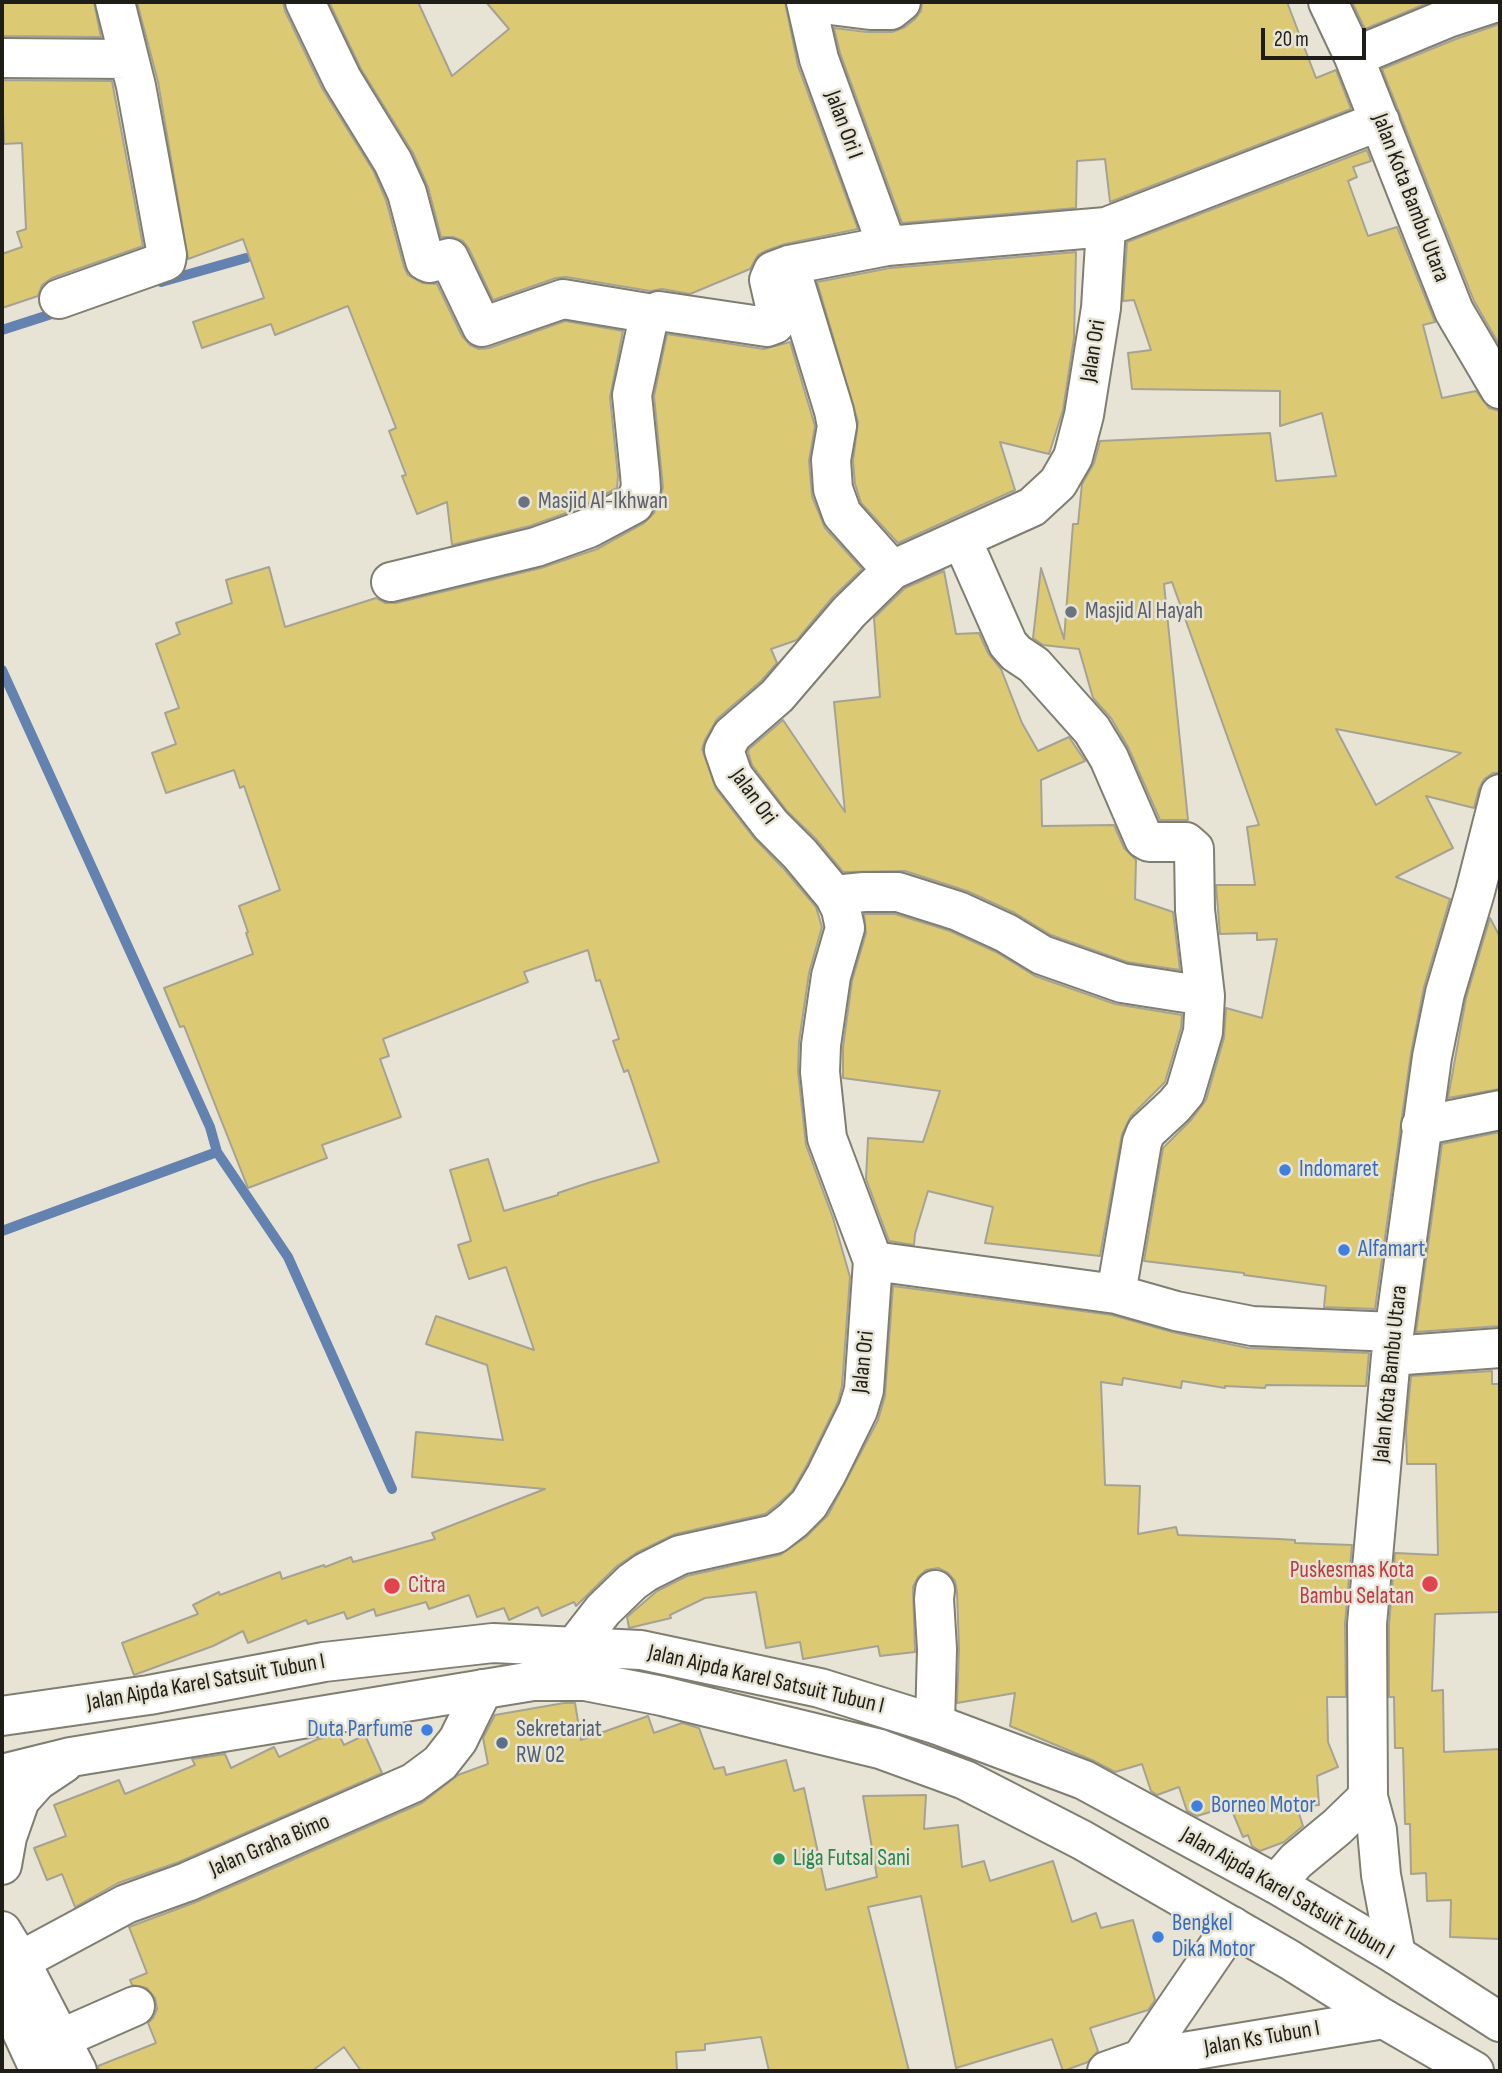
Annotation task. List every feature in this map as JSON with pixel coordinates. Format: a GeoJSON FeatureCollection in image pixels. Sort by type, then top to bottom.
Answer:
{"type":"FeatureCollection","features":[{"type":"Feature","properties":{"kind":"street"},"geometry":{"type":"LineString","coordinates":[[59,299],[166,261],[129,59],[115,2]]}},
{"type":"Feature","properties":{"kind":"street"},"geometry":{"type":"LineString","coordinates":[[305,2],[342,79],[393,162],[407,193],[425,261],[430,263],[449,258],[482,327],[564,299],[653,314]]}},
{"type":"Feature","properties":{"kind":"street"},"geometry":{"type":"LineString","coordinates":[[806,2],[870,10],[891,10],[901,2]]}},
{"type":"Feature","properties":{"kind":"street","name":"Jalan Ori I"},"geometry":{"type":"LineString","coordinates":[[806,2],[819,59],[887,246]]}},
{"type":"Feature","properties":{"kind":"street","name":"Jalan Kota Bambu Utara"},"geometry":{"type":"LineString","coordinates":[[1328,2],[1354,57],[1454,311],[1500,389]]}},
{"type":"Feature","properties":{"kind":"street"},"geometry":{"type":"LineString","coordinates":[[1354,57],[1497,2]]}},
{"type":"Feature","properties":{"kind":"street"},"geometry":{"type":"LineString","coordinates":[[2,58],[129,59]]}},
{"type":"Feature","properties":{"kind":"street"},"geometry":{"type":"LineString","coordinates":[[391,582],[536,547],[589,528],[634,504],[640,489],[640,474],[632,395],[648,321],[659,311],[767,327],[775,324],[778,319],[769,280],[773,271],[789,265],[887,246],[1106,226],[1380,121]]}},
{"type":"Feature","properties":{"kind":"street","name":"Jalan Ori"},"geometry":{"type":"LineString","coordinates":[[575,1647],[603,1610],[646,1572],[680,1555],[775,1534],[809,1504],[858,1410],[864,1390],[873,1261],[827,1139],[820,1072],[831,976],[845,928],[841,909],[834,895],[800,853],[771,825],[733,776],[724,750],[732,735],[778,696],[849,612],[892,570],[1032,507],[1058,483],[1073,457],[1084,415],[1101,309],[1106,226]]}},
{"type":"Feature","properties":{"kind":"street"},"geometry":{"type":"LineString","coordinates":[[789,265],[837,426],[831,460],[833,489],[842,514],[892,570]]}},
{"type":"Feature","properties":{"kind":"street"},"geometry":{"type":"LineString","coordinates":[[962,540],[1008,644],[1034,665],[1092,730],[1109,758],[1144,839],[1149,842],[1186,842],[1194,849],[1195,910],[1205,996],[1203,1032],[1185,1093],[1146,1132],[1142,1142],[1116,1294]]}},
{"type":"Feature","properties":{"kind":"street","name":"Jalan Kota Bambu Utara"},"geometry":{"type":"LineString","coordinates":[[1396,1955],[1381,1875],[1377,1830],[1368,1797],[1367,1624],[1392,1344],[1422,1126],[1445,993],[1500,794]]}},
{"type":"Feature","properties":{"kind":"street"},"geometry":{"type":"LineString","coordinates":[[834,895],[898,892],[958,911],[1006,933],[1042,955],[1122,983],[1205,996]]}},
{"type":"Feature","properties":{"kind":"street"},"geometry":{"type":"LineString","coordinates":[[1422,1126],[1500,1110]]}},
{"type":"Feature","properties":{"kind":"street"},"geometry":{"type":"LineString","coordinates":[[873,1261],[1116,1294],[1176,1311],[1252,1326],[1392,1344],[1500,1348]]}},
{"type":"Feature","properties":{"kind":"street"},"geometry":{"type":"LineString","coordinates":[[935,1590],[936,1724]]}},
{"type":"Feature","properties":{"kind":"street","name":"Jalan Aipda Karel Satsuit Tubun I"},"geometry":{"type":"LineString","coordinates":[[2,1716],[149,1695],[324,1662],[493,1643],[641,1650],[820,1688],[936,1724],[1084,1780],[1276,1884],[1396,1955],[1500,2022]]}},
{"type":"Feature","properties":{"kind":"street","name":"Jalan Aipda Karel Satsuit Tubun I"},"geometry":{"type":"LineString","coordinates":[[2,1774],[71,1758],[533,1681],[585,1681],[662,1696],[880,1749],[965,1780],[1083,1840],[1474,2071]]}},
{"type":"Feature","properties":{"kind":"street","name":"Jalan Graha Bimo"},"geometry":{"type":"LineString","coordinates":[[8,1960],[126,1904],[199,1877],[413,1783],[440,1763],[458,1740],[484,1689]]}},
{"type":"Feature","properties":{"kind":"street"},"geometry":{"type":"LineString","coordinates":[[2,1865],[7,1837],[20,1800],[37,1781],[71,1758]]}},
{"type":"Feature","properties":{"kind":"street"},"geometry":{"type":"LineString","coordinates":[[1276,1884],[1296,1861],[1368,1797]]}},
{"type":"Feature","properties":{"kind":"street","name":"Jalan Ks Tubun I"},"geometry":{"type":"LineString","coordinates":[[1124,2065],[1232,1926]]}},
{"type":"Feature","properties":{"kind":"street"},"geometry":{"type":"LineString","coordinates":[[8,1960],[69,2055],[135,2006]]}},
{"type":"Feature","properties":{"kind":"street"},"geometry":{"type":"LineString","coordinates":[[8,1960],[40,2071]]}},
{"type":"Feature","properties":{"kind":"street","name":"Jalan Ks Tubun I"},"geometry":{"type":"LineString","coordinates":[[1124,2065],[1384,2019]]}},
{"type":"Feature","properties":{"kind":"building"},"geometry":{"type":"Polygon","coordinates":[[[2,2],[94,2],[101,37],[2,36],[2,2]]]}},
{"type":"Feature","properties":{"kind":"building"},"geometry":{"type":"Polygon","coordinates":[[[137,2],[283,2],[322,88],[374,172],[386,200],[408,275],[422,283],[437,284],[462,336],[470,345],[479,349],[489,348],[565,321],[623,331],[610,397],[617,488],[580,508],[530,526],[452,545],[447,502],[417,514],[389,431],[396,428],[348,306],[275,335],[271,324],[202,348],[193,322],[264,298],[243,239],[188,259],[158,82],[137,2]]]}},
{"type":"Feature","properties":{"kind":"building"},"geometry":{"type":"Polygon","coordinates":[[[329,2],[418,2],[452,76],[509,29],[486,2],[785,2],[798,66],[858,229],[785,244],[765,251],[758,255],[750,269],[690,294],[662,289],[650,291],[566,277],[493,300],[463,241],[453,237],[441,237],[428,187],[413,153],[361,69],[329,2]]]}},
{"type":"Feature","properties":{"kind":"building"},"geometry":{"type":"Polygon","coordinates":[[[922,2],[1287,2],[1316,78],[1336,70],[1351,109],[1110,202],[1105,159],[1077,161],[1076,208],[902,223],[840,53],[834,28],[892,32],[915,19],[921,11],[922,2]]]}},
{"type":"Feature","properties":{"kind":"building"},"geometry":{"type":"Polygon","coordinates":[[[1352,2],[1430,2],[1365,29],[1352,2]]]}},
{"type":"Feature","properties":{"kind":"building"},"geometry":{"type":"Polygon","coordinates":[[[1500,24],[1500,346],[1474,301],[1382,69],[1500,24]]]}},
{"type":"Feature","properties":{"kind":"building"},"geometry":{"type":"Polygon","coordinates":[[[2,80],[112,81],[143,246],[52,278],[42,285],[38,296],[2,308],[2,254],[22,247],[17,232],[26,229],[22,143],[4,144],[2,80]]]}},
{"type":"Feature","properties":{"kind":"building"},"geometry":{"type":"Polygon","coordinates":[[[1367,150],[1371,161],[1353,167],[1357,177],[1348,181],[1368,236],[1397,227],[1435,322],[1423,325],[1442,398],[1476,391],[1489,408],[1500,411],[1500,773],[1493,773],[1484,779],[1474,808],[1426,796],[1453,848],[1396,877],[1450,899],[1424,987],[1411,1053],[1375,1309],[1324,1307],[1326,1286],[1144,1261],[1163,1148],[1191,1120],[1206,1100],[1224,1038],[1226,1008],[1262,1018],[1277,939],[1257,940],[1257,933],[1220,934],[1216,885],[1255,885],[1247,827],[1259,825],[1172,582],[1164,584],[1188,820],[1160,820],[1128,747],[1111,718],[1093,698],[1079,649],[1043,645],[1033,638],[1041,568],[1064,639],[1073,524],[1078,524],[1082,484],[1094,463],[1100,441],[1270,433],[1276,481],[1336,476],[1322,413],[1280,426],[1280,391],[1132,389],[1128,353],[1151,350],[1134,300],[1123,301],[1127,242],[1367,150]],[[1336,729],[1376,805],[1461,753],[1336,729]]]}},
{"type":"Feature","properties":{"kind":"building"},"geometry":{"type":"Polygon","coordinates":[[[1076,252],[1074,338],[1063,410],[1049,454],[1000,442],[1015,490],[898,543],[861,503],[855,484],[853,461],[858,422],[817,282],[890,268],[1076,252]]]}},
{"type":"Feature","properties":{"kind":"building"},"geometry":{"type":"Polygon","coordinates":[[[667,334],[764,349],[790,342],[815,426],[809,461],[812,496],[825,528],[862,569],[832,598],[797,640],[771,649],[777,663],[761,681],[717,719],[702,749],[716,789],[754,838],[816,907],[822,927],[809,973],[799,1042],[798,1071],[806,1145],[833,1218],[850,1277],[842,1386],[838,1402],[792,1491],[778,1504],[765,1514],[675,1534],[636,1553],[617,1566],[576,1606],[574,1602],[542,1616],[538,1607],[509,1620],[504,1608],[477,1617],[469,1595],[429,1609],[426,1602],[376,1616],[374,1609],[347,1619],[344,1612],[308,1624],[306,1620],[248,1643],[243,1631],[213,1646],[134,1675],[122,1643],[198,1614],[193,1605],[219,1592],[220,1595],[280,1572],[282,1579],[351,1557],[353,1562],[435,1539],[432,1533],[545,1489],[412,1477],[416,1432],[503,1440],[487,1365],[426,1344],[436,1316],[534,1350],[506,1267],[469,1279],[458,1245],[471,1241],[450,1170],[488,1159],[504,1211],[659,1162],[628,1070],[624,1072],[613,1041],[619,1039],[600,980],[596,981],[588,950],[524,972],[528,982],[383,1039],[389,1056],[380,1059],[401,1117],[322,1145],[327,1158],[248,1188],[184,1026],[180,1027],[164,988],[253,954],[239,906],[280,890],[244,786],[240,788],[234,770],[166,793],[152,753],[176,744],[165,713],[179,708],[156,644],[180,634],[176,623],[232,603],[226,580],[269,567],[285,627],[376,598],[385,603],[396,603],[541,568],[597,549],[644,523],[654,513],[663,488],[654,396],[667,334]]]}},
{"type":"Feature","properties":{"kind":"building"},"geometry":{"type":"Polygon","coordinates":[[[944,571],[956,634],[979,633],[988,653],[1001,669],[1022,723],[1038,751],[1069,737],[1085,761],[1041,780],[1042,826],[1114,825],[1124,848],[1136,860],[1135,899],[1173,912],[1180,970],[1127,962],[1051,935],[1015,913],[967,891],[905,871],[843,872],[816,839],[787,811],[752,765],[749,749],[783,720],[845,812],[834,702],[880,697],[874,618],[905,588],[944,571]]]}},
{"type":"Feature","properties":{"kind":"building"},"geometry":{"type":"Polygon","coordinates":[[[864,914],[895,914],[950,931],[996,952],[1035,976],[1115,1004],[1182,1015],[1181,1028],[1165,1082],[1131,1116],[1122,1134],[1100,1256],[985,1243],[993,1207],[928,1191],[914,1245],[889,1241],[866,1179],[868,1138],[923,1142],[940,1091],[843,1078],[843,1047],[852,981],[866,933],[864,914]]]}},
{"type":"Feature","properties":{"kind":"building"},"geometry":{"type":"Polygon","coordinates":[[[1490,918],[1500,937],[1500,1089],[1448,1098],[1466,998],[1490,918]]]}},
{"type":"Feature","properties":{"kind":"building"},"geometry":{"type":"Polygon","coordinates":[[[1500,1132],[1500,1326],[1416,1332],[1442,1144],[1500,1132]]]}},
{"type":"Feature","properties":{"kind":"building"},"geometry":{"type":"Polygon","coordinates":[[[893,1286],[1112,1315],[1172,1332],[1248,1348],[1369,1353],[1366,1386],[1266,1385],[1265,1388],[1225,1388],[1182,1381],[1181,1388],[1123,1378],[1122,1385],[1101,1382],[1105,1485],[1140,1486],[1138,1534],[1176,1527],[1178,1535],[1352,1545],[1345,1624],[1346,1697],[1327,1697],[1328,1742],[1338,1767],[1317,1776],[1319,1805],[1297,1807],[1303,1826],[1284,1842],[1260,1851],[1252,1846],[1248,1835],[1243,1837],[1230,1806],[1197,1816],[1187,1811],[1179,1787],[1157,1795],[1151,1791],[1142,1764],[1115,1772],[1010,1726],[1015,1693],[957,1703],[957,1592],[955,1581],[948,1573],[938,1568],[926,1570],[918,1577],[913,1587],[915,1652],[880,1656],[878,1646],[803,1659],[800,1642],[766,1648],[756,1592],[705,1598],[670,1615],[671,1618],[629,1628],[627,1617],[657,1591],[687,1576],[780,1555],[806,1537],[828,1515],[878,1420],[885,1396],[893,1286]]]}},
{"type":"Feature","properties":{"kind":"building"},"geometry":{"type":"Polygon","coordinates":[[[1492,1371],[1492,1384],[1500,1384],[1500,1612],[1435,1614],[1432,1691],[1443,1690],[1444,1752],[1500,1749],[1500,1939],[1450,1937],[1451,1900],[1427,1901],[1426,1873],[1411,1874],[1410,1824],[1405,1824],[1403,1748],[1395,1748],[1394,1697],[1389,1697],[1389,1625],[1395,1553],[1438,1555],[1436,1464],[1407,1464],[1406,1429],[1411,1376],[1492,1371]]]}},
{"type":"Feature","properties":{"kind":"building"},"geometry":{"type":"Polygon","coordinates":[[[575,1703],[581,1740],[648,1716],[654,1733],[682,1723],[699,1728],[714,1769],[724,1767],[726,1775],[786,1760],[794,1791],[804,1788],[826,1890],[877,1877],[863,1796],[926,1795],[924,1829],[958,1825],[962,1867],[984,1861],[990,1881],[1053,1861],[1072,1922],[1096,1913],[1101,1928],[1133,1920],[1155,2000],[1148,2010],[1090,2028],[1098,2051],[1088,2062],[1063,2071],[1052,2039],[956,2068],[921,1896],[868,1907],[909,2071],[769,2071],[761,2037],[705,2044],[705,2050],[676,2052],[677,2071],[361,2071],[344,2047],[312,2071],[99,2071],[98,2066],[156,2043],[148,2023],[157,2009],[155,1998],[147,1988],[132,1985],[130,1980],[147,1973],[129,1927],[196,1902],[422,1803],[458,1775],[488,1764],[483,1738],[495,1715],[575,1703]]]}},
{"type":"Feature","properties":{"kind":"building"},"geometry":{"type":"Polygon","coordinates":[[[339,1735],[344,1745],[365,1735],[382,1773],[179,1862],[118,1883],[75,1907],[62,1874],[47,1880],[34,1848],[66,1836],[54,1805],[119,1780],[125,1794],[195,1765],[192,1759],[225,1754],[231,1768],[274,1747],[279,1757],[318,1739],[339,1735]]]}},
{"type":"Feature","properties":{"kind":"waterway"},"geometry":{"type":"LineString","coordinates":[[161,282],[246,258]]}},
{"type":"Feature","properties":{"kind":"waterway"},"geometry":{"type":"LineString","coordinates":[[2,330],[61,311]]}},
{"type":"Feature","properties":{"kind":"waterway"},"geometry":{"type":"LineString","coordinates":[[2,670],[210,1127],[217,1152],[288,1257],[392,1489]]}},
{"type":"Feature","properties":{"kind":"waterway"},"geometry":{"type":"LineString","coordinates":[[2,1231],[217,1152]]}},
{"type":"Feature","properties":{"kind":"place","name":"Masjid Al-Ikhwan"},"geometry":{"type":"Point","coordinates":[524,502]}},
{"type":"Feature","properties":{"kind":"place","name":"Masjid Al Hayah"},"geometry":{"type":"Point","coordinates":[1071,612]}},
{"type":"Feature","properties":{"kind":"place","name":"Indomaret"},"geometry":{"type":"Point","coordinates":[1285,1170]}},
{"type":"Feature","properties":{"kind":"place","name":"Alfamart"},"geometry":{"type":"Point","coordinates":[1344,1250]}},
{"type":"Feature","properties":{"kind":"place","name":"Puskesmas Kota Bambu Selatan"},"geometry":{"type":"Point","coordinates":[1430,1584]}},
{"type":"Feature","properties":{"kind":"place","name":"Citra"},"geometry":{"type":"Point","coordinates":[392,1586]}},
{"type":"Feature","properties":{"kind":"place","name":"Duta Parfume"},"geometry":{"type":"Point","coordinates":[427,1730]}},
{"type":"Feature","properties":{"kind":"place","name":"Sekretariat RW 02"},"geometry":{"type":"Point","coordinates":[502,1743]}},
{"type":"Feature","properties":{"kind":"place","name":"Borneo Motor"},"geometry":{"type":"Point","coordinates":[1197,1806]}},
{"type":"Feature","properties":{"kind":"place","name":"Liga Futsal Sani"},"geometry":{"type":"Point","coordinates":[779,1859]}},
{"type":"Feature","properties":{"kind":"place","name":"Bengkel Dika Motor"},"geometry":{"type":"Point","coordinates":[1158,1937]}}]}
